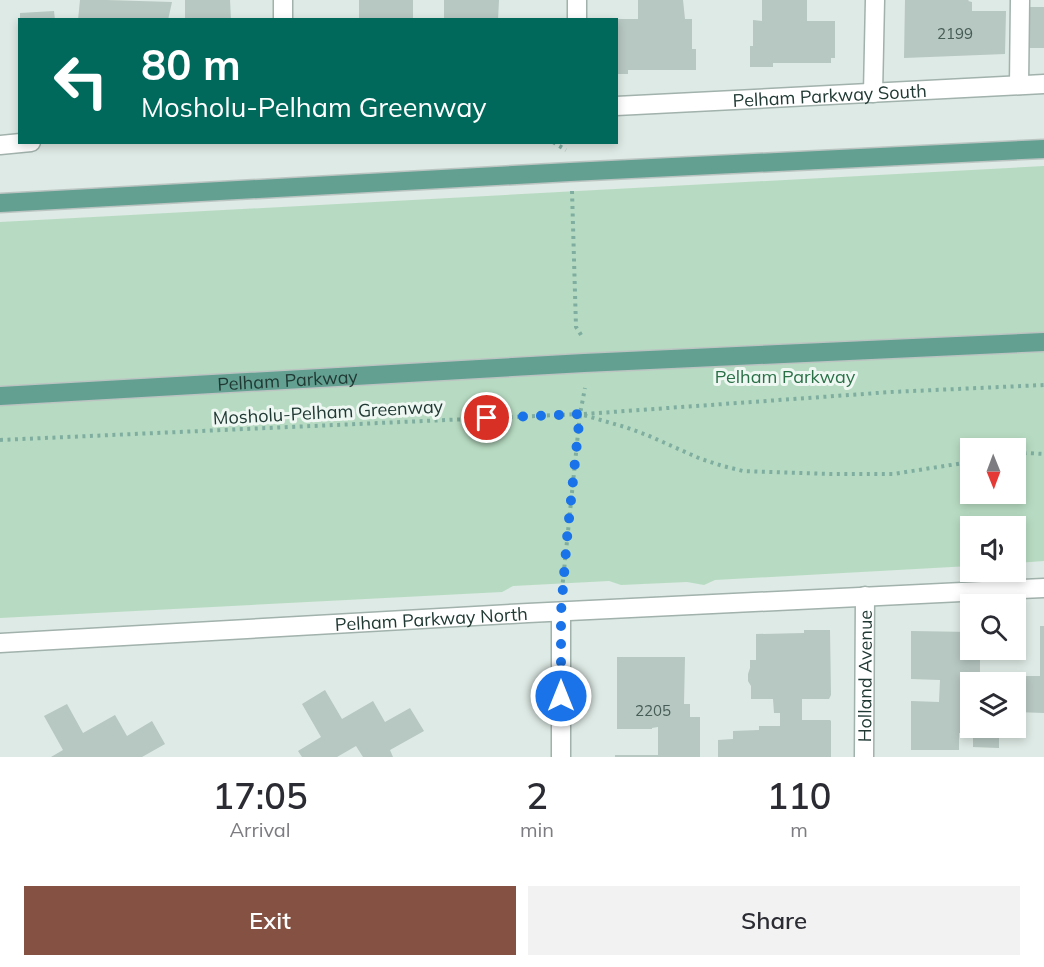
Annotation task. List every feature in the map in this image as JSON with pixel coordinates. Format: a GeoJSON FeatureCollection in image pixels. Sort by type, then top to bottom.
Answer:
{"type":"FeatureCollection","features":[{"type":"Feature","properties":{"kind":"main road"},"geometry":{"type":"LineString","coordinates":[[0,203],[559,172],[1044,149]]}},
{"type":"Feature","properties":{"kind":"main road","name":"Pelham Parkway"},"geometry":{"type":"LineString","coordinates":[[0,396],[572,363],[1044,342]]}},
{"type":"Feature","properties":{"kind":"street"},"geometry":{"type":"LineString","coordinates":[[283,0],[283,18]]}},
{"type":"Feature","properties":{"kind":"street"},"geometry":{"type":"LineString","coordinates":[[577,0],[577,18]]}},
{"type":"Feature","properties":{"kind":"street"},"geometry":{"type":"LineString","coordinates":[[873,93],[875,0]]}},
{"type":"Feature","properties":{"kind":"street"},"geometry":{"type":"LineString","coordinates":[[1019,85],[1020,0]]}},
{"type":"Feature","properties":{"kind":"street","name":"Pelham Parkway South"},"geometry":{"type":"LineString","coordinates":[[618,106],[1044,84]]}},
{"type":"Feature","properties":{"kind":"street"},"geometry":{"type":"LineString","coordinates":[[0,145],[18,143]]}},
{"type":"Feature","properties":{"kind":"street","name":"Pelham Parkway North"},"geometry":{"type":"LineString","coordinates":[[0,643],[1044,588]]}},
{"type":"Feature","properties":{"kind":"street","name":"Holland Avenue"},"geometry":{"type":"LineString","coordinates":[[864,757],[865,596]]}},
{"type":"Feature","properties":{"kind":"street"},"geometry":{"type":"LineString","coordinates":[[561,612],[561,757]]}},
{"type":"Feature","properties":{"kind":"path"},"geometry":{"type":"LineString","coordinates":[[556,144],[569,152]]}},
{"type":"Feature","properties":{"kind":"path"},"geometry":{"type":"LineString","coordinates":[[572,187],[576,327],[583,339]]}},
{"type":"Feature","properties":{"kind":"path"},"geometry":{"type":"LineString","coordinates":[[580,414],[891,392],[1044,385]]}},
{"type":"Feature","properties":{"kind":"path"},"geometry":{"type":"LineString","coordinates":[[561,612],[580,414],[585,388]]}},
{"type":"Feature","properties":{"kind":"path","name":"Mosholu-Pelham Greenway"},"geometry":{"type":"LineString","coordinates":[[0,440],[580,414],[625,427],[701,459],[743,471],[864,475],[893,474],[960,464]]}},
{"type":"Feature","properties":{"kind":"path"},"geometry":{"type":"LineString","coordinates":[[1026,453],[1044,454]]}},
{"type":"Feature","properties":{"kind":"green space","name":"Pelham Parkway"},"geometry":{"type":"Polygon","coordinates":[[[1044,166],[1044,561],[1026,562],[1026,516],[960,516],[960,567],[715,580],[704,585],[687,582],[621,585],[609,581],[513,586],[502,592],[0,618],[0,222],[1044,166]]]}},
{"type":"Feature","properties":{"kind":"building"},"geometry":{"type":"Polygon","coordinates":[[[80,0],[172,2],[168,18],[78,18],[80,0]]]}},
{"type":"Feature","properties":{"kind":"building"},"geometry":{"type":"Polygon","coordinates":[[[185,0],[230,0],[231,18],[185,18],[185,0]]]}},
{"type":"Feature","properties":{"kind":"building"},"geometry":{"type":"Polygon","coordinates":[[[359,0],[413,0],[413,18],[359,18],[359,0]]]}},
{"type":"Feature","properties":{"kind":"building"},"geometry":{"type":"Polygon","coordinates":[[[444,0],[499,0],[498,18],[444,18],[444,0]]]}},
{"type":"Feature","properties":{"kind":"building"},"geometry":{"type":"Polygon","coordinates":[[[638,0],[683,0],[685,19],[692,19],[692,49],[696,49],[696,70],[628,70],[628,74],[618,74],[618,19],[638,19],[638,0]]]}},
{"type":"Feature","properties":{"kind":"building"},"geometry":{"type":"Polygon","coordinates":[[[762,0],[807,0],[807,21],[835,21],[835,58],[831,58],[831,63],[773,63],[773,67],[750,67],[753,20],[762,21],[762,0]]]}},
{"type":"Feature","properties":{"kind":"building"},"geometry":{"type":"Polygon","coordinates":[[[905,0],[969,0],[972,2],[972,11],[1006,11],[1005,54],[904,58],[905,0]]]}},
{"type":"Feature","properties":{"kind":"building"},"geometry":{"type":"Polygon","coordinates":[[[1029,7],[1044,7],[1044,48],[1029,48],[1029,7]]]}},
{"type":"Feature","properties":{"kind":"building"},"geometry":{"type":"Polygon","coordinates":[[[54,11],[55,18],[20,18],[20,13],[54,11]]]}},
{"type":"Feature","properties":{"kind":"building"},"geometry":{"type":"Polygon","coordinates":[[[1040,626],[1044,626],[1044,713],[1026,712],[1026,676],[1040,676],[1040,626]]]}},
{"type":"Feature","properties":{"kind":"building"},"geometry":{"type":"Polygon","coordinates":[[[804,630],[830,630],[831,695],[829,699],[802,699],[802,720],[831,721],[831,757],[718,757],[718,740],[733,739],[733,731],[759,730],[759,726],[780,726],[780,713],[774,713],[773,699],[751,699],[748,674],[750,660],[756,660],[756,634],[804,633],[804,630]]]}},
{"type":"Feature","properties":{"kind":"building"},"geometry":{"type":"Polygon","coordinates":[[[911,631],[960,632],[960,660],[980,660],[980,672],[960,672],[959,750],[911,750],[911,701],[939,702],[940,680],[911,679],[911,631]]]}},
{"type":"Feature","properties":{"kind":"building"},"geometry":{"type":"Polygon","coordinates":[[[617,657],[685,657],[684,704],[690,704],[690,717],[700,717],[700,757],[615,757],[615,755],[658,755],[658,727],[617,729],[617,657]]]}},
{"type":"Feature","properties":{"kind":"building"},"geometry":{"type":"Polygon","coordinates":[[[325,690],[342,719],[373,701],[385,722],[410,708],[424,731],[390,750],[393,757],[363,757],[356,746],[337,757],[302,757],[298,751],[321,737],[302,704],[325,690]]]}},
{"type":"Feature","properties":{"kind":"building"},"geometry":{"type":"Polygon","coordinates":[[[67,704],[83,733],[115,715],[127,736],[152,721],[165,744],[142,757],[51,757],[63,750],[44,716],[67,704]]]}},
{"type":"Feature","properties":{"kind":"building"},"geometry":{"type":"Polygon","coordinates":[[[973,738],[999,738],[999,748],[973,747],[973,738]]]}},
{"type":"Feature","properties":{"kind":"route"},"geometry":{"type":"LineString","coordinates":[[487,418],[580,414],[561,612],[561,696]]}}]}
